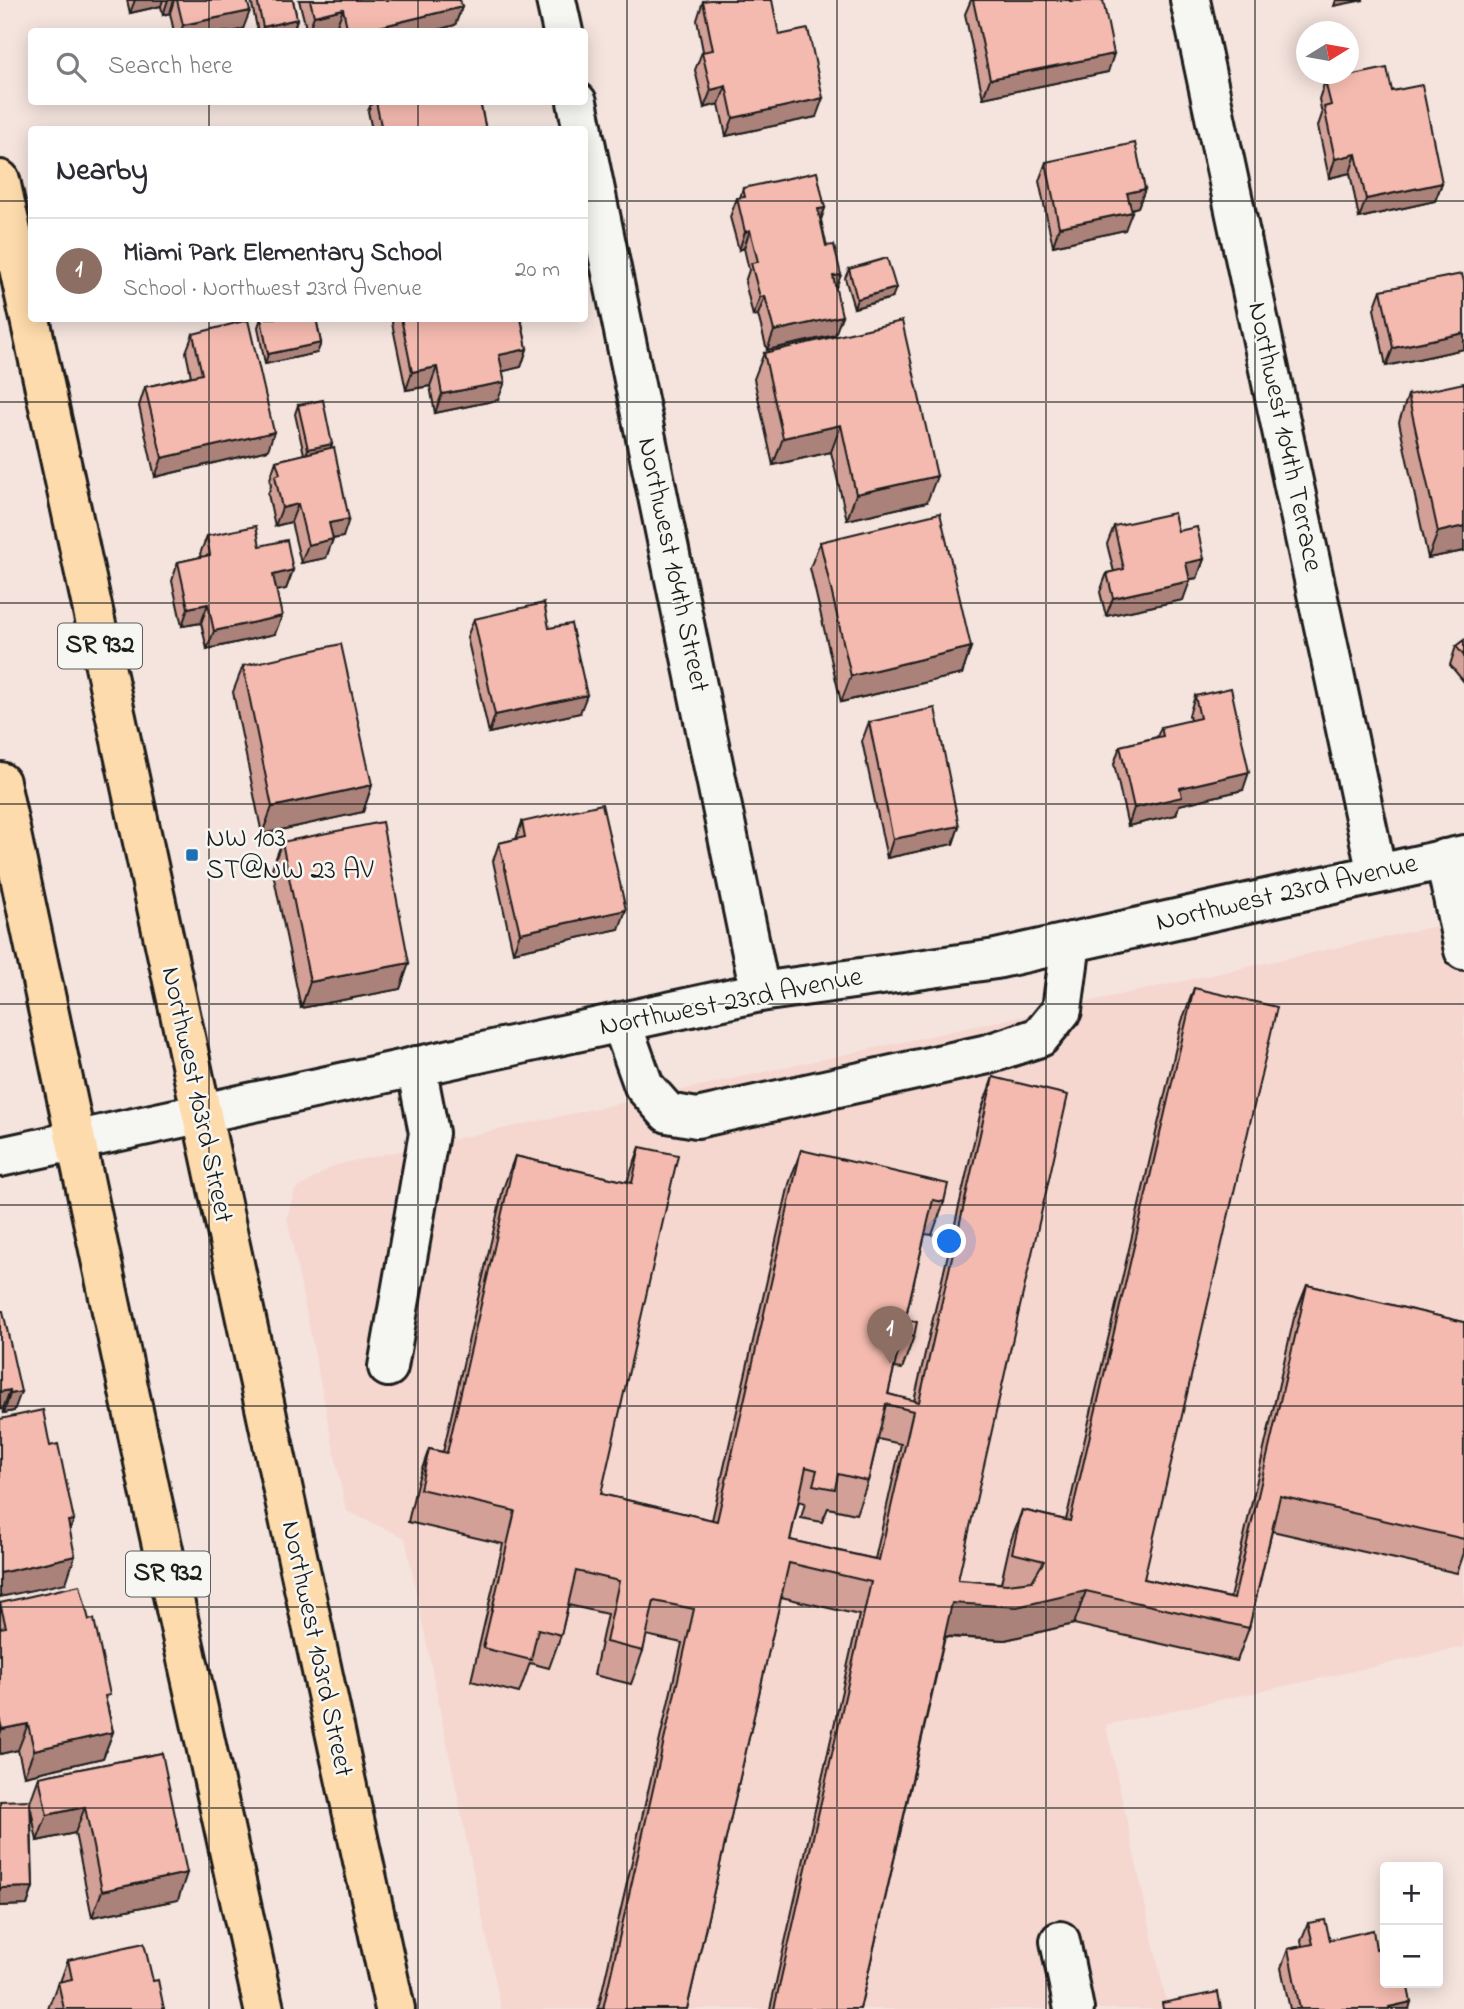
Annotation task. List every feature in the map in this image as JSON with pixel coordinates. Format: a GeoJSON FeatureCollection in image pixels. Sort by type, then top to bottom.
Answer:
{"type":"FeatureCollection","features":[{"type":"Feature","properties":{"kind":"main road","name":"Northwest 103rd Street"},"geometry":{"type":"LineString","coordinates":[[0,180],[28,310]]}},
{"type":"Feature","properties":{"kind":"main road","name":"Northwest 103rd Street"},"geometry":{"type":"LineString","coordinates":[[30,322],[395,2009]]}},
{"type":"Feature","properties":{"kind":"main road","name":"SR 932"},"geometry":{"type":"LineString","coordinates":[[0,782],[264,2009]]}},
{"type":"Feature","properties":{"kind":"street"},"geometry":{"type":"LineString","coordinates":[[556,0],[562,28]]}},
{"type":"Feature","properties":{"kind":"street","name":"Northwest 104th Terrace"},"geometry":{"type":"LineString","coordinates":[[1190,0],[1377,874]]}},
{"type":"Feature","properties":{"kind":"street"},"geometry":{"type":"LineString","coordinates":[[578,105],[582,126]]}},
{"type":"Feature","properties":{"kind":"street","name":"Northwest 104th Street"},"geometry":{"type":"LineString","coordinates":[[588,156],[760,992]]}},
{"type":"Feature","properties":{"kind":"street"},"geometry":{"type":"LineString","coordinates":[[1455,857],[1464,950]]}},
{"type":"Feature","properties":{"kind":"street","name":"Northwest 23rd Avenue"},"geometry":{"type":"LineString","coordinates":[[0,1157],[760,992],[996,959],[1455,857]]}},
{"type":"Feature","properties":{"kind":"street"},"geometry":{"type":"LineString","coordinates":[[621,1022],[644,1086],[668,1112],[697,1118],[988,1054],[1040,1037],[1062,1010],[1071,942]]}},
{"type":"Feature","properties":{"kind":"street"},"geometry":{"type":"LineString","coordinates":[[388,1367],[429,1133],[416,1066]]}},
{"type":"Feature","properties":{"kind":"street"},"geometry":{"type":"LineString","coordinates":[[1060,1941],[1074,2009]]}},
{"type":"Feature","properties":{"kind":"shaded area"},"geometry":{"type":"Polygon","coordinates":[[[1464,920],[1464,1647],[1106,1725],[1168,2009],[501,2009],[405,1538],[346,1511],[287,1217],[295,1190],[335,1165],[1464,920]]]}},
{"type":"Feature","properties":{"kind":"building"},"geometry":{"type":"Polygon","coordinates":[[[177,0],[247,0],[250,11],[183,25],[177,0]]]}},
{"type":"Feature","properties":{"kind":"building"},"geometry":{"type":"Polygon","coordinates":[[[257,0],[293,0],[297,19],[263,27],[257,0]]]}},
{"type":"Feature","properties":{"kind":"building"},"geometry":{"type":"Polygon","coordinates":[[[310,0],[460,0],[462,7],[379,28],[347,28],[343,9],[314,16],[310,0]]]}},
{"type":"Feature","properties":{"kind":"building"},"geometry":{"type":"Polygon","coordinates":[[[772,0],[779,35],[808,29],[823,98],[733,118],[726,86],[711,90],[702,52],[713,50],[703,1],[772,0]]]}},
{"type":"Feature","properties":{"kind":"building"},"geometry":{"type":"Polygon","coordinates":[[[973,0],[1103,0],[1114,54],[990,79],[973,0]]]}},
{"type":"Feature","properties":{"kind":"building"},"geometry":{"type":"Polygon","coordinates":[[[1387,68],[1392,91],[1422,85],[1442,183],[1366,199],[1356,154],[1335,159],[1324,107],[1331,105],[1326,84],[1359,84],[1359,74],[1387,68]]]}},
{"type":"Feature","properties":{"kind":"building"},"geometry":{"type":"Polygon","coordinates":[[[377,105],[481,105],[485,126],[381,126],[377,105]]]}},
{"type":"Feature","properties":{"kind":"building"},"geometry":{"type":"Polygon","coordinates":[[[1135,143],[1145,189],[1127,193],[1132,212],[1059,227],[1046,162],[1135,143]]]}},
{"type":"Feature","properties":{"kind":"building"},"geometry":{"type":"Polygon","coordinates":[[[817,172],[825,208],[818,209],[826,246],[834,245],[841,275],[833,276],[842,316],[774,331],[765,296],[760,297],[751,263],[758,262],[750,230],[745,232],[737,198],[745,197],[743,188],[817,172]]]}},
{"type":"Feature","properties":{"kind":"building"},"geometry":{"type":"Polygon","coordinates":[[[887,258],[896,288],[857,299],[849,269],[887,258]]]}},
{"type":"Feature","properties":{"kind":"building"},"geometry":{"type":"Polygon","coordinates":[[[1462,274],[1464,333],[1393,348],[1381,290],[1462,274]]]}},
{"type":"Feature","properties":{"kind":"building"},"geometry":{"type":"Polygon","coordinates":[[[902,321],[937,476],[856,494],[841,425],[783,438],[764,353],[902,321]]]}},
{"type":"Feature","properties":{"kind":"building"},"geometry":{"type":"Polygon","coordinates":[[[248,322],[274,432],[162,458],[145,387],[202,374],[193,334],[248,322]]]}},
{"type":"Feature","properties":{"kind":"building"},"geometry":{"type":"Polygon","coordinates":[[[262,322],[317,322],[321,343],[268,354],[262,322]]]}},
{"type":"Feature","properties":{"kind":"building"},"geometry":{"type":"Polygon","coordinates":[[[402,322],[522,322],[527,349],[499,355],[505,382],[442,394],[437,367],[412,372],[402,322]]]}},
{"type":"Feature","properties":{"kind":"building"},"geometry":{"type":"Polygon","coordinates":[[[1464,383],[1464,526],[1438,532],[1408,395],[1464,383]]]}},
{"type":"Feature","properties":{"kind":"building"},"geometry":{"type":"Polygon","coordinates":[[[323,400],[332,444],[308,449],[298,405],[323,400]]]}},
{"type":"Feature","properties":{"kind":"building"},"geometry":{"type":"Polygon","coordinates":[[[334,447],[349,519],[329,523],[333,539],[308,545],[298,504],[282,508],[275,476],[280,474],[276,461],[334,447]]]}},
{"type":"Feature","properties":{"kind":"building"},"geometry":{"type":"Polygon","coordinates":[[[940,513],[971,647],[851,676],[820,542],[940,513]]]}},
{"type":"Feature","properties":{"kind":"building"},"geometry":{"type":"Polygon","coordinates":[[[1174,513],[1178,531],[1197,527],[1204,559],[1186,563],[1190,581],[1113,598],[1107,573],[1124,569],[1114,526],[1174,513]]]}},
{"type":"Feature","properties":{"kind":"building"},"geometry":{"type":"Polygon","coordinates":[[[256,526],[260,546],[287,540],[293,570],[273,575],[282,616],[214,631],[208,604],[188,608],[178,562],[210,555],[207,536],[256,526]]]}},
{"type":"Feature","properties":{"kind":"building"},"geometry":{"type":"Polygon","coordinates":[[[544,603],[549,628],[571,624],[587,695],[495,715],[474,619],[544,603]]]}},
{"type":"Feature","properties":{"kind":"building"},"geometry":{"type":"Polygon","coordinates":[[[1464,640],[1464,656],[1456,646],[1464,640]]]}},
{"type":"Feature","properties":{"kind":"building"},"geometry":{"type":"Polygon","coordinates":[[[341,644],[372,785],[272,807],[243,666],[341,644]]]}},
{"type":"Feature","properties":{"kind":"building"},"geometry":{"type":"Polygon","coordinates":[[[1231,688],[1249,772],[1180,788],[1182,797],[1134,808],[1120,746],[1163,736],[1161,727],[1200,718],[1195,696],[1231,688]]]}},
{"type":"Feature","properties":{"kind":"building"},"geometry":{"type":"Polygon","coordinates":[[[935,708],[959,826],[893,839],[869,722],[935,708]]]}},
{"type":"Feature","properties":{"kind":"building"},"geometry":{"type":"Polygon","coordinates":[[[602,804],[626,910],[520,933],[499,843],[525,837],[522,822],[602,804]]]}},
{"type":"Feature","properties":{"kind":"building"},"geometry":{"type":"Polygon","coordinates":[[[382,822],[409,963],[310,982],[282,842],[382,822]]]}},
{"type":"Feature","properties":{"kind":"building"},"geometry":{"type":"Polygon","coordinates":[[[1194,988],[1277,1007],[1144,1579],[1234,1599],[1307,1285],[1464,1322],[1464,1539],[1280,1496],[1249,1628],[1086,1591],[1017,1607],[952,1603],[860,2009],[774,2009],[871,1582],[789,1563],[687,2009],[603,2009],[694,1609],[654,1601],[643,1651],[606,1642],[619,1581],[576,1571],[561,1635],[538,1629],[531,1660],[483,1648],[515,1511],[420,1489],[429,1449],[447,1453],[515,1156],[632,1183],[640,1147],[678,1155],[601,1494],[717,1521],[801,1150],[948,1184],[944,1202],[933,1200],[905,1320],[917,1322],[914,1336],[902,1334],[888,1394],[919,1402],[993,1077],[1068,1095],[958,1580],[1007,1584],[1032,1581],[1044,1561],[1012,1553],[1022,1510],[1070,1521],[1194,988]],[[886,1404],[868,1481],[838,1474],[835,1489],[813,1485],[817,1470],[806,1467],[790,1540],[879,1560],[913,1411],[886,1404]]]}},
{"type":"Feature","properties":{"kind":"building"},"geometry":{"type":"Polygon","coordinates":[[[0,1311],[3,1311],[21,1392],[0,1392],[0,1311]]]}},
{"type":"Feature","properties":{"kind":"building"},"geometry":{"type":"Polygon","coordinates":[[[43,1410],[50,1446],[58,1444],[74,1520],[68,1521],[75,1556],[0,1573],[0,1419],[43,1410]]]}},
{"type":"Feature","properties":{"kind":"building"},"geometry":{"type":"Polygon","coordinates":[[[80,1585],[89,1620],[94,1619],[110,1695],[105,1696],[113,1732],[34,1750],[28,1724],[2,1729],[0,1721],[0,1628],[6,1627],[0,1603],[80,1585]]]}},
{"type":"Feature","properties":{"kind":"building"},"geometry":{"type":"Polygon","coordinates":[[[162,1753],[187,1873],[102,1891],[85,1807],[47,1815],[39,1777],[162,1753]]]}},
{"type":"Feature","properties":{"kind":"building"},"geometry":{"type":"Polygon","coordinates":[[[30,1800],[33,1887],[0,1888],[0,1801],[30,1800]]]}},
{"type":"Feature","properties":{"kind":"building"},"geometry":{"type":"Polygon","coordinates":[[[1325,1920],[1330,1940],[1373,1930],[1376,1949],[1380,1948],[1380,1988],[1408,1988],[1411,2002],[1389,2007],[1390,2009],[1300,2009],[1288,1949],[1313,1944],[1308,1923],[1325,1920]]]}},
{"type":"Feature","properties":{"kind":"building"},"geometry":{"type":"Polygon","coordinates":[[[144,1943],[153,1981],[158,1980],[164,2009],[64,2009],[58,1982],[72,1979],[68,1960],[144,1943]]]}},
{"type":"Feature","properties":{"kind":"building"},"geometry":{"type":"Polygon","coordinates":[[[1218,1992],[1221,2009],[1163,2009],[1162,2003],[1218,1992]]]}},
{"type":"Feature","properties":{"kind":"place","name":"NW 103 ST@NW 23 AV"},"geometry":{"type":"Point","coordinates":[192,855]}},
{"type":"Feature","properties":{"kind":"place","name":"Miami Park Elementary School"},"geometry":{"type":"Point","coordinates":[890,1364]}}]}
